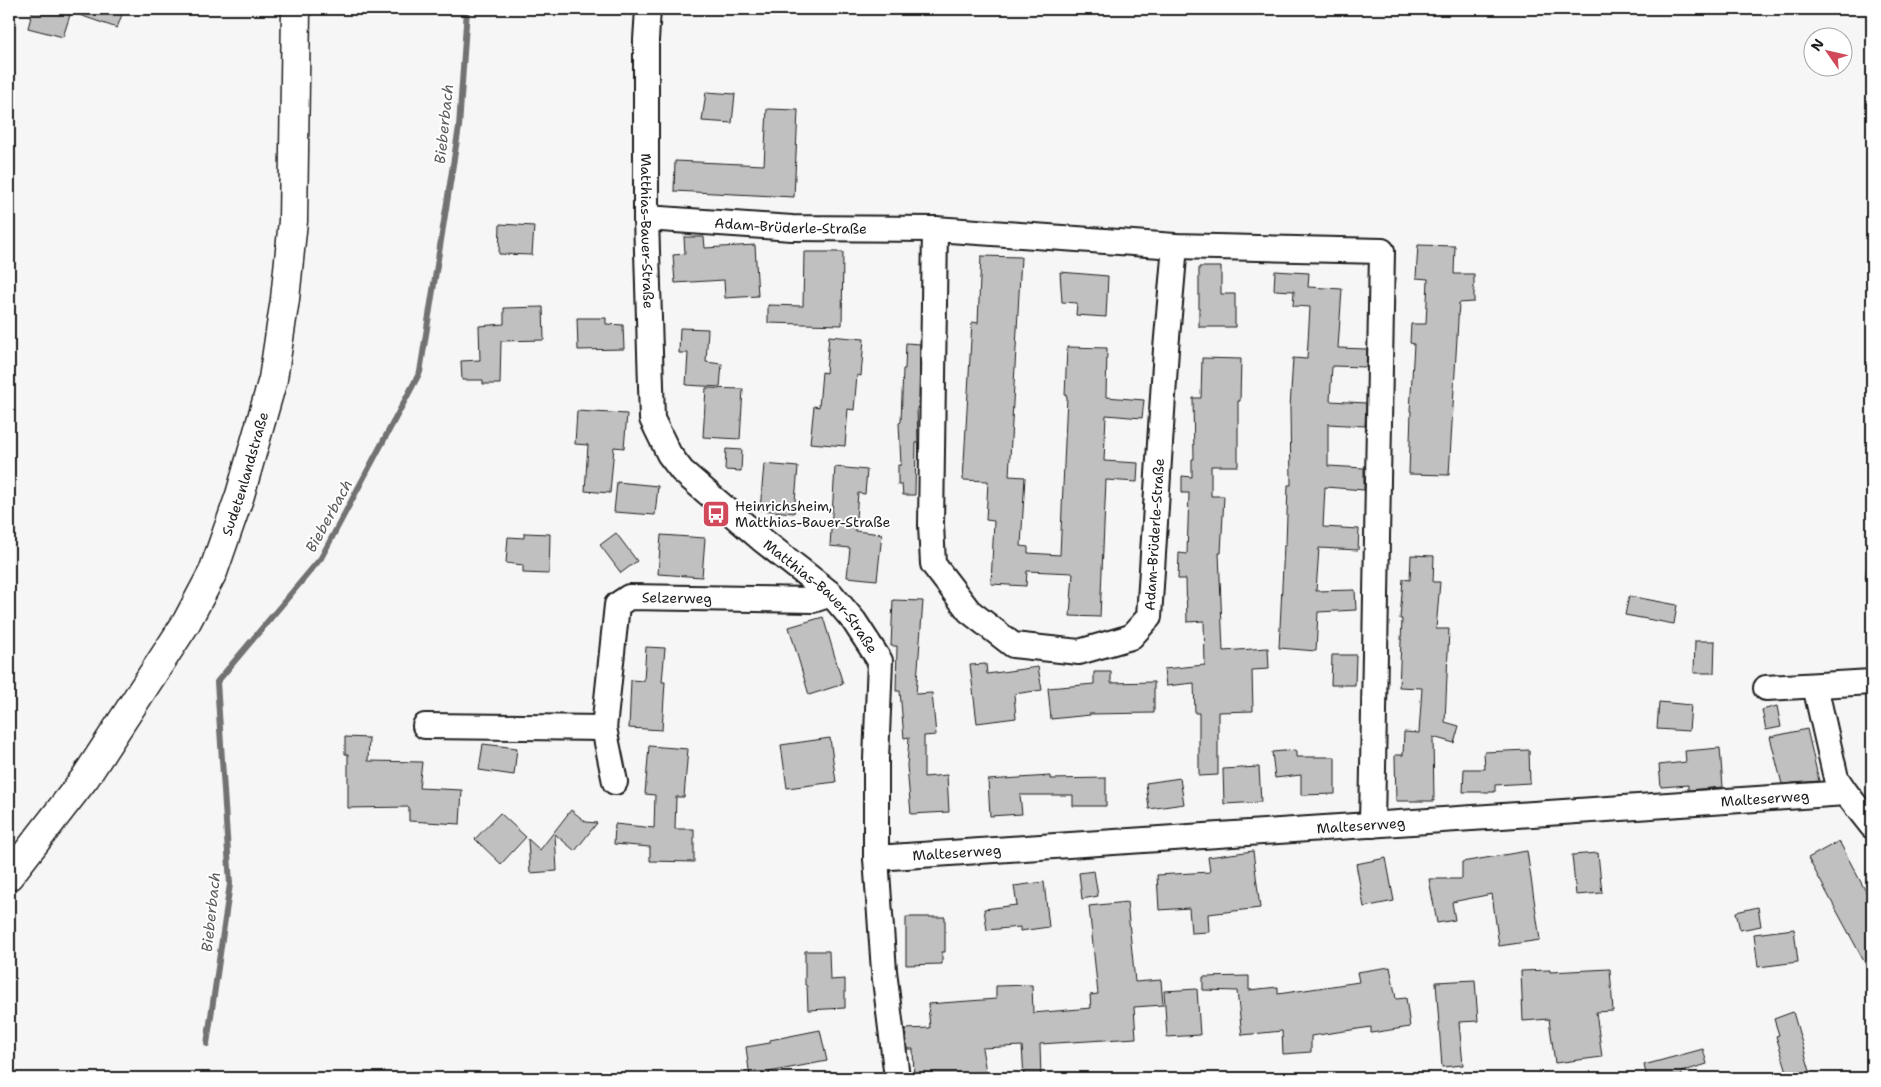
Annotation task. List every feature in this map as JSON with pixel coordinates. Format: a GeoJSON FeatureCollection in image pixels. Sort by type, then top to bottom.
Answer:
{"type":"FeatureCollection","features":[{"type":"Feature","properties":{"kind":"street","name":"Sudetenlandstraße"},"geometry":{"type":"LineString","coordinates":[[9,876],[85,778],[186,623],[213,572],[240,495],[273,378],[285,299],[293,221],[296,9]]}},
{"type":"Feature","properties":{"kind":"street","name":"Matthias-Bauer-Straße"},"geometry":{"type":"LineString","coordinates":[[648,9],[646,49],[646,218],[652,419],[659,436],[682,471],[755,534],[831,594],[854,621],[880,662],[876,759],[876,858],[884,971],[897,1078]]}},
{"type":"Feature","properties":{"kind":"street","name":"Adam-Brüderle-Straße"},"geometry":{"type":"LineString","coordinates":[[646,218],[792,228],[935,229],[1175,246],[1382,251],[1372,824]]}},
{"type":"Feature","properties":{"kind":"street","name":"Adam-Brüderle-Straße"},"geometry":{"type":"LineString","coordinates":[[935,229],[931,525],[933,564],[969,611],[1013,645],[1079,652],[1131,637],[1149,617],[1166,349],[1175,246]]}},
{"type":"Feature","properties":{"kind":"street","name":"Selzerweg"},"geometry":{"type":"LineString","coordinates":[[615,782],[604,728],[618,605],[629,597],[813,600],[831,594]]}},
{"type":"Feature","properties":{"kind":"street"},"geometry":{"type":"LineString","coordinates":[[1766,688],[1872,682]]}},
{"type":"Feature","properties":{"kind":"street"},"geometry":{"type":"LineString","coordinates":[[1815,686],[1836,778],[1846,794],[1872,826]]}},
{"type":"Feature","properties":{"kind":"street"},"geometry":{"type":"LineString","coordinates":[[425,726],[604,728]]}},
{"type":"Feature","properties":{"kind":"street","name":"Malteserweg"},"geometry":{"type":"LineString","coordinates":[[876,858],[1846,794]]}},
{"type":"Feature","properties":{"kind":"shaded area"},"geometry":{"type":"Polygon","coordinates":[[[1872,527],[1872,579],[1865,578],[1872,527]]]}},
{"type":"Feature","properties":{"kind":"building"},"geometry":{"type":"Polygon","coordinates":[[[33,9],[56,9],[55,11],[70,15],[63,37],[28,28],[33,9]]]}},
{"type":"Feature","properties":{"kind":"building"},"geometry":{"type":"Polygon","coordinates":[[[68,9],[124,9],[117,28],[68,11],[68,9]]]}},
{"type":"Feature","properties":{"kind":"building"},"geometry":{"type":"Polygon","coordinates":[[[706,92],[735,94],[732,123],[702,121],[706,92]]]}},
{"type":"Feature","properties":{"kind":"building"},"geometry":{"type":"Polygon","coordinates":[[[767,109],[798,110],[794,197],[674,191],[675,161],[764,165],[767,109]]]}},
{"type":"Feature","properties":{"kind":"building"},"geometry":{"type":"Polygon","coordinates":[[[500,224],[534,226],[532,255],[499,254],[500,224]]]}},
{"type":"Feature","properties":{"kind":"building"},"geometry":{"type":"Polygon","coordinates":[[[684,237],[704,237],[705,248],[755,245],[758,296],[725,298],[724,280],[675,283],[673,255],[685,254],[684,237]]]}},
{"type":"Feature","properties":{"kind":"building"},"geometry":{"type":"Polygon","coordinates":[[[1418,245],[1455,246],[1454,274],[1474,274],[1474,302],[1459,303],[1449,475],[1409,474],[1414,344],[1410,343],[1411,324],[1426,324],[1428,279],[1416,278],[1418,245]]]}},
{"type":"Feature","properties":{"kind":"building"},"geometry":{"type":"Polygon","coordinates":[[[804,252],[843,252],[842,325],[768,323],[768,305],[803,306],[804,252]]]}},
{"type":"Feature","properties":{"kind":"building"},"geometry":{"type":"Polygon","coordinates":[[[981,256],[1021,257],[1009,476],[1025,477],[1021,546],[1028,547],[1028,553],[1060,555],[1067,396],[1065,396],[1067,347],[1107,348],[1106,397],[1144,400],[1142,418],[1106,415],[1104,461],[1138,463],[1137,482],[1106,480],[1100,617],[1070,616],[1073,573],[1027,571],[1026,586],[991,584],[994,521],[986,520],[988,481],[963,480],[972,322],[978,323],[981,256]]]}},
{"type":"Feature","properties":{"kind":"building"},"geometry":{"type":"Polygon","coordinates":[[[1199,267],[1221,267],[1221,294],[1235,294],[1235,327],[1199,327],[1199,267]]]}},
{"type":"Feature","properties":{"kind":"building"},"geometry":{"type":"Polygon","coordinates":[[[1275,271],[1309,273],[1308,287],[1342,289],[1338,348],[1367,349],[1366,367],[1332,366],[1330,401],[1366,403],[1365,426],[1328,424],[1328,466],[1364,468],[1364,490],[1325,487],[1323,527],[1359,529],[1358,550],[1319,548],[1316,591],[1355,590],[1356,610],[1318,612],[1316,651],[1279,648],[1288,485],[1291,485],[1290,408],[1293,358],[1307,359],[1310,307],[1293,306],[1294,291],[1274,290],[1275,271]]]}},
{"type":"Feature","properties":{"kind":"building"},"geometry":{"type":"Polygon","coordinates":[[[1060,272],[1108,276],[1106,317],[1076,315],[1077,303],[1062,302],[1060,272]]]}},
{"type":"Feature","properties":{"kind":"building"},"geometry":{"type":"Polygon","coordinates":[[[543,307],[544,340],[501,341],[500,384],[483,384],[483,380],[462,380],[461,361],[480,360],[479,326],[504,324],[504,308],[543,307]]]}},
{"type":"Feature","properties":{"kind":"building"},"geometry":{"type":"Polygon","coordinates":[[[577,318],[606,318],[606,324],[623,325],[624,349],[578,350],[577,318]]]}},
{"type":"Feature","properties":{"kind":"building"},"geometry":{"type":"Polygon","coordinates":[[[680,328],[708,329],[706,362],[722,364],[720,387],[686,385],[688,353],[679,353],[680,328]]]}},
{"type":"Feature","properties":{"kind":"building"},"geometry":{"type":"Polygon","coordinates":[[[829,336],[864,339],[861,376],[857,375],[854,410],[848,409],[845,446],[810,443],[814,406],[819,407],[822,372],[826,373],[829,336]]]}},
{"type":"Feature","properties":{"kind":"building"},"geometry":{"type":"Polygon","coordinates":[[[906,343],[920,344],[915,495],[903,495],[902,485],[898,485],[898,465],[901,465],[899,423],[901,422],[906,343]]]}},
{"type":"Feature","properties":{"kind":"building"},"geometry":{"type":"Polygon","coordinates":[[[1202,358],[1241,359],[1240,401],[1238,401],[1238,466],[1211,466],[1211,496],[1224,496],[1221,553],[1219,553],[1223,651],[1268,648],[1269,669],[1252,670],[1253,711],[1218,712],[1218,775],[1199,776],[1199,713],[1195,713],[1194,683],[1166,686],[1164,669],[1205,665],[1204,621],[1187,622],[1186,579],[1178,579],[1179,553],[1187,554],[1189,493],[1182,493],[1182,476],[1192,477],[1192,459],[1194,459],[1193,398],[1201,398],[1202,358]]]}},
{"type":"Feature","properties":{"kind":"building"},"geometry":{"type":"Polygon","coordinates":[[[706,388],[743,389],[740,439],[703,437],[706,388]]]}},
{"type":"Feature","properties":{"kind":"building"},"geometry":{"type":"Polygon","coordinates":[[[577,411],[627,414],[624,448],[614,447],[610,493],[585,491],[588,445],[575,444],[577,411]]]}},
{"type":"Feature","properties":{"kind":"building"},"geometry":{"type":"Polygon","coordinates":[[[726,449],[742,450],[741,471],[725,470],[726,449]]]}},
{"type":"Feature","properties":{"kind":"building"},"geometry":{"type":"Polygon","coordinates":[[[764,464],[798,467],[794,513],[760,510],[764,464]]]}},
{"type":"Feature","properties":{"kind":"building"},"geometry":{"type":"Polygon","coordinates":[[[835,467],[867,470],[865,494],[858,493],[855,531],[882,534],[877,580],[847,577],[850,548],[830,546],[835,467]]]}},
{"type":"Feature","properties":{"kind":"building"},"geometry":{"type":"Polygon","coordinates":[[[617,482],[658,486],[655,515],[614,512],[617,482]]]}},
{"type":"Feature","properties":{"kind":"building"},"geometry":{"type":"Polygon","coordinates":[[[524,533],[550,534],[549,574],[523,573],[523,565],[506,563],[508,537],[524,538],[524,533]]]}},
{"type":"Feature","properties":{"kind":"building"},"geometry":{"type":"Polygon","coordinates":[[[616,533],[637,561],[621,573],[600,545],[616,533]]]}},
{"type":"Feature","properties":{"kind":"building"},"geometry":{"type":"Polygon","coordinates":[[[661,535],[705,538],[702,577],[658,574],[661,535]]]}},
{"type":"Feature","properties":{"kind":"building"},"geometry":{"type":"Polygon","coordinates":[[[1411,555],[1434,556],[1433,582],[1440,582],[1436,629],[1449,629],[1445,722],[1459,726],[1454,743],[1433,737],[1434,801],[1396,801],[1395,755],[1403,755],[1404,732],[1419,733],[1422,688],[1399,687],[1402,619],[1400,619],[1403,579],[1410,580],[1411,555]]]}},
{"type":"Feature","properties":{"kind":"building"},"geometry":{"type":"Polygon","coordinates":[[[1629,596],[1677,605],[1674,624],[1625,615],[1629,596]]]}},
{"type":"Feature","properties":{"kind":"building"},"geometry":{"type":"Polygon","coordinates":[[[893,600],[923,601],[916,694],[932,693],[936,735],[924,736],[924,777],[947,775],[949,812],[911,814],[907,766],[909,737],[904,738],[900,691],[896,691],[897,646],[891,646],[893,600]]]}},
{"type":"Feature","properties":{"kind":"building"},"geometry":{"type":"Polygon","coordinates":[[[823,617],[843,684],[809,695],[789,627],[823,617]]]}},
{"type":"Feature","properties":{"kind":"building"},"geometry":{"type":"Polygon","coordinates":[[[1695,641],[1715,641],[1714,673],[1694,673],[1695,641]]]}},
{"type":"Feature","properties":{"kind":"building"},"geometry":{"type":"Polygon","coordinates":[[[646,647],[665,648],[662,682],[665,682],[662,730],[629,728],[631,680],[644,681],[646,647]]]}},
{"type":"Feature","properties":{"kind":"building"},"geometry":{"type":"Polygon","coordinates":[[[1332,655],[1356,655],[1355,685],[1331,685],[1332,655]]]}},
{"type":"Feature","properties":{"kind":"building"},"geometry":{"type":"Polygon","coordinates":[[[986,664],[987,674],[1038,667],[1042,690],[1014,694],[1016,718],[977,723],[970,665],[986,664]]]}},
{"type":"Feature","properties":{"kind":"building"},"geometry":{"type":"Polygon","coordinates":[[[1094,672],[1111,672],[1111,683],[1154,682],[1154,713],[1089,714],[1051,719],[1048,688],[1094,684],[1094,672]]]}},
{"type":"Feature","properties":{"kind":"building"},"geometry":{"type":"Polygon","coordinates":[[[1659,702],[1691,705],[1689,731],[1657,729],[1659,702]]]}},
{"type":"Feature","properties":{"kind":"building"},"geometry":{"type":"Polygon","coordinates":[[[1777,706],[1781,727],[1766,730],[1762,710],[1777,706]]]}},
{"type":"Feature","properties":{"kind":"building"},"geometry":{"type":"Polygon","coordinates":[[[1807,729],[1819,781],[1782,784],[1770,737],[1807,729]]]}},
{"type":"Feature","properties":{"kind":"building"},"geometry":{"type":"Polygon","coordinates":[[[345,737],[369,738],[368,761],[422,762],[419,788],[462,790],[460,824],[409,821],[409,807],[348,808],[348,754],[345,754],[345,737]]]}},
{"type":"Feature","properties":{"kind":"building"},"geometry":{"type":"Polygon","coordinates":[[[830,738],[836,782],[787,788],[781,745],[830,738]]]}},
{"type":"Feature","properties":{"kind":"building"},"geometry":{"type":"Polygon","coordinates":[[[483,744],[517,748],[514,775],[479,770],[483,744]]]}},
{"type":"Feature","properties":{"kind":"building"},"geometry":{"type":"Polygon","coordinates":[[[649,746],[688,749],[684,797],[676,797],[675,829],[694,829],[694,862],[650,861],[650,847],[614,844],[615,824],[654,828],[655,795],[645,794],[649,746]]]}},
{"type":"Feature","properties":{"kind":"building"},"geometry":{"type":"Polygon","coordinates":[[[1720,748],[1723,787],[1688,790],[1688,785],[1661,787],[1659,765],[1686,762],[1685,751],[1720,748]]]}},
{"type":"Feature","properties":{"kind":"building"},"geometry":{"type":"Polygon","coordinates":[[[1296,750],[1296,757],[1335,757],[1335,794],[1301,795],[1301,775],[1275,778],[1272,752],[1296,750]]]}},
{"type":"Feature","properties":{"kind":"building"},"geometry":{"type":"Polygon","coordinates":[[[1529,750],[1530,783],[1495,785],[1495,792],[1463,792],[1464,769],[1485,769],[1484,752],[1529,750]]]}},
{"type":"Feature","properties":{"kind":"building"},"geometry":{"type":"Polygon","coordinates":[[[1259,767],[1261,802],[1224,804],[1223,769],[1259,767]]]}},
{"type":"Feature","properties":{"kind":"building"},"geometry":{"type":"Polygon","coordinates":[[[1050,776],[1050,779],[1106,778],[1106,806],[1073,806],[1073,795],[1020,795],[1022,814],[990,816],[988,780],[1050,776]]]}},
{"type":"Feature","properties":{"kind":"building"},"geometry":{"type":"Polygon","coordinates":[[[1180,778],[1184,804],[1149,809],[1146,783],[1180,778]]]}},
{"type":"Feature","properties":{"kind":"building"},"geometry":{"type":"Polygon","coordinates":[[[571,810],[586,822],[597,823],[575,851],[555,834],[557,871],[530,873],[528,839],[540,850],[571,810]]]}},
{"type":"Feature","properties":{"kind":"building"},"geometry":{"type":"Polygon","coordinates":[[[500,813],[526,837],[501,864],[475,839],[500,813]]]}},
{"type":"Feature","properties":{"kind":"building"},"geometry":{"type":"Polygon","coordinates":[[[1839,841],[1872,903],[1872,976],[1808,858],[1839,841]]]}},
{"type":"Feature","properties":{"kind":"building"},"geometry":{"type":"Polygon","coordinates":[[[1253,851],[1260,908],[1208,914],[1209,932],[1191,933],[1189,908],[1159,910],[1157,875],[1210,872],[1208,857],[1253,851]]]}},
{"type":"Feature","properties":{"kind":"building"},"geometry":{"type":"Polygon","coordinates":[[[1527,851],[1540,940],[1499,946],[1492,894],[1452,902],[1455,920],[1437,923],[1429,879],[1462,879],[1462,862],[1527,851]]]}},
{"type":"Feature","properties":{"kind":"building"},"geometry":{"type":"Polygon","coordinates":[[[1598,853],[1602,893],[1576,895],[1572,855],[1598,853]]]}},
{"type":"Feature","properties":{"kind":"building"},"geometry":{"type":"Polygon","coordinates":[[[1386,858],[1394,901],[1364,907],[1356,864],[1386,858]]]}},
{"type":"Feature","properties":{"kind":"building"},"geometry":{"type":"Polygon","coordinates":[[[1094,871],[1098,896],[1082,899],[1079,873],[1094,871]]]}},
{"type":"Feature","properties":{"kind":"building"},"geometry":{"type":"Polygon","coordinates":[[[1044,882],[1049,927],[1020,931],[1020,927],[987,930],[984,909],[1017,905],[1014,886],[1044,882]]]}},
{"type":"Feature","properties":{"kind":"building"},"geometry":{"type":"Polygon","coordinates":[[[1127,902],[1135,982],[1161,980],[1163,1005],[1134,1007],[1136,1038],[1040,1044],[1041,1078],[1024,1078],[1022,1046],[982,1048],[987,1078],[914,1077],[913,1049],[907,1049],[905,1029],[930,1028],[928,1004],[996,999],[996,986],[1032,985],[1033,1013],[1091,1008],[1090,995],[1098,994],[1089,906],[1127,902]]]}},
{"type":"Feature","properties":{"kind":"building"},"geometry":{"type":"Polygon","coordinates":[[[1758,907],[1761,926],[1740,930],[1736,912],[1758,907]]]}},
{"type":"Feature","properties":{"kind":"building"},"geometry":{"type":"Polygon","coordinates":[[[906,917],[945,917],[945,952],[942,952],[942,964],[906,965],[906,917]]]}},
{"type":"Feature","properties":{"kind":"building"},"geometry":{"type":"Polygon","coordinates":[[[1794,929],[1798,962],[1758,967],[1754,934],[1794,929]]]}},
{"type":"Feature","properties":{"kind":"building"},"geometry":{"type":"Polygon","coordinates":[[[805,951],[829,951],[830,980],[845,979],[845,1008],[808,1010],[807,986],[805,985],[805,951]]]}},
{"type":"Feature","properties":{"kind":"building"},"geometry":{"type":"Polygon","coordinates":[[[1390,967],[1396,999],[1406,998],[1410,1027],[1371,1033],[1371,1027],[1311,1036],[1311,1052],[1283,1054],[1282,1031],[1242,1035],[1237,991],[1203,990],[1203,977],[1249,976],[1249,990],[1278,987],[1278,994],[1359,982],[1357,972],[1390,967]]]}},
{"type":"Feature","properties":{"kind":"building"},"geometry":{"type":"Polygon","coordinates":[[[1610,969],[1613,1011],[1596,1012],[1602,1057],[1555,1063],[1549,1019],[1523,1021],[1521,971],[1550,970],[1550,972],[1610,969]]]}},
{"type":"Feature","properties":{"kind":"building"},"geometry":{"type":"Polygon","coordinates":[[[1475,980],[1478,1021],[1459,1022],[1463,1065],[1442,1067],[1436,982],[1475,980]]]}},
{"type":"Feature","properties":{"kind":"building"},"geometry":{"type":"Polygon","coordinates":[[[1197,989],[1200,1035],[1167,1037],[1164,991],[1197,989]]]}},
{"type":"Feature","properties":{"kind":"building"},"geometry":{"type":"Polygon","coordinates":[[[1793,1012],[1812,1078],[1789,1078],[1776,1036],[1779,1035],[1774,1019],[1793,1012]]]}},
{"type":"Feature","properties":{"kind":"building"},"geometry":{"type":"Polygon","coordinates":[[[820,1030],[827,1061],[769,1072],[770,1078],[750,1078],[746,1047],[820,1030]]]}},
{"type":"Feature","properties":{"kind":"building"},"geometry":{"type":"Polygon","coordinates":[[[1703,1049],[1707,1064],[1681,1072],[1683,1078],[1647,1078],[1644,1065],[1703,1049]]]}},
{"type":"Feature","properties":{"kind":"waterway","name":"Bieberbach"},"geometry":{"type":"LineString","coordinates":[[207,1044],[230,884],[217,682],[321,558],[420,372],[459,127],[467,9]]}},
{"type":"Feature","properties":{"kind":"place","name":"Heinrichsheim, Matthias-Bauer-Straße"},"geometry":{"type":"Point","coordinates":[716,514]}}]}
